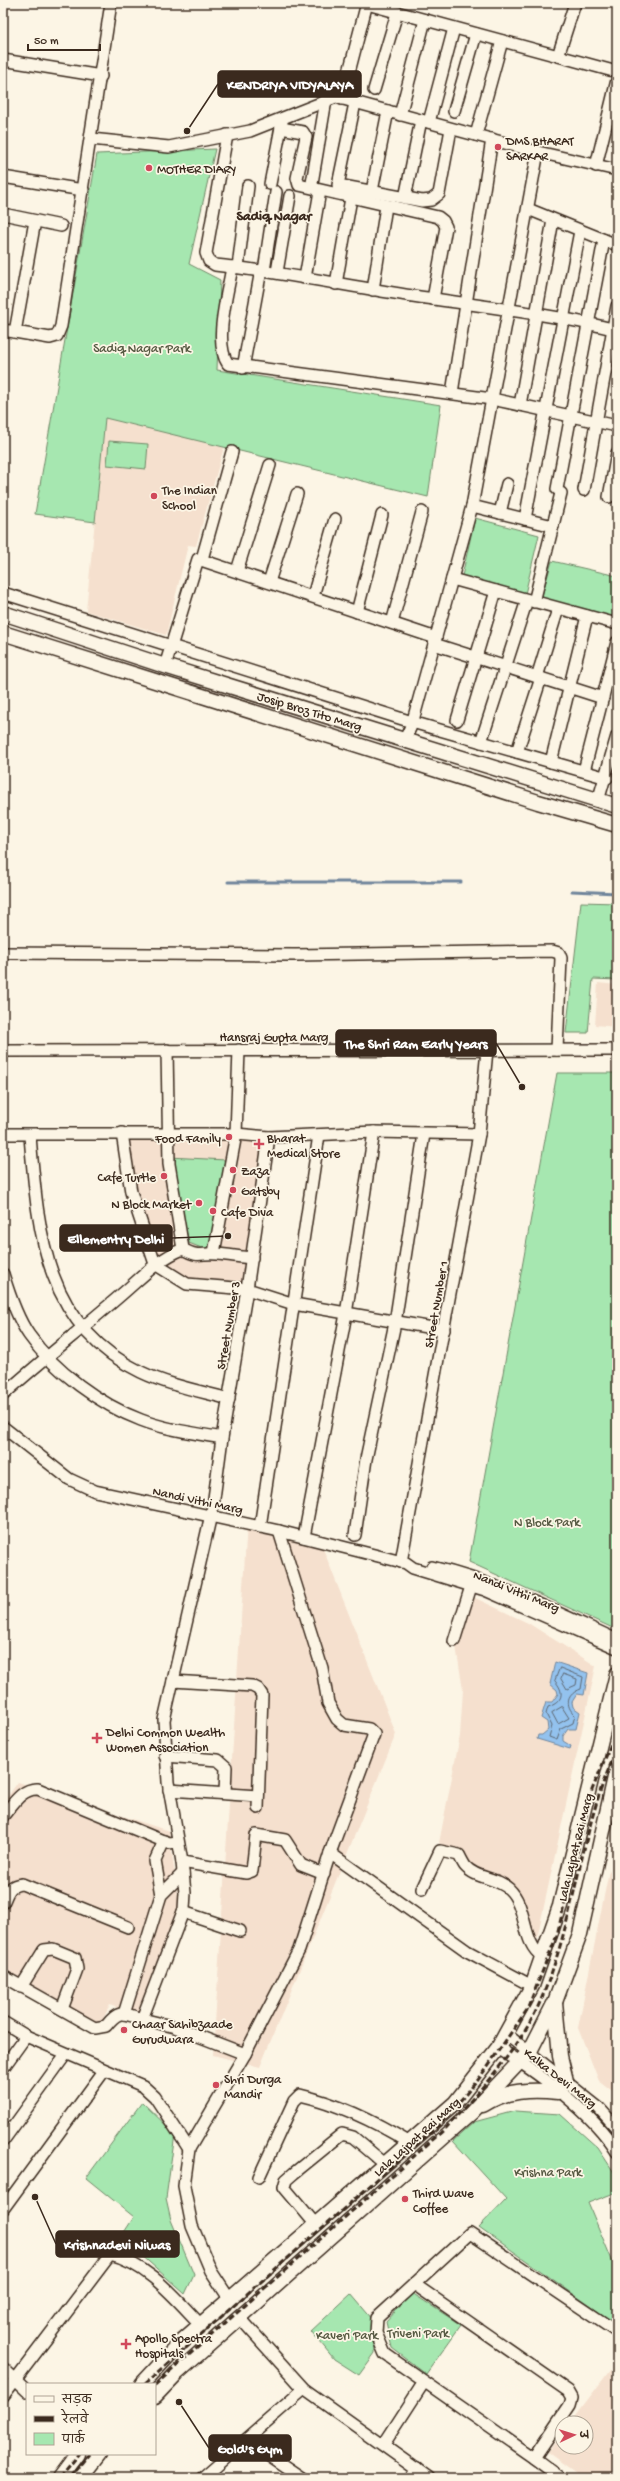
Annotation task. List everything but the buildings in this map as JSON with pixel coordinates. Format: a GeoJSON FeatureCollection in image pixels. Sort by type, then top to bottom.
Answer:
{"type":"FeatureCollection","features":[{"type":"Feature","properties":{"kind":"main road","name":"Josip Broz Tito Marg"},"geometry":{"type":"LineString","coordinates":[[3,613],[165,666],[405,739],[617,806]]}},
{"type":"Feature","properties":{"kind":"main road","name":"Josip Broz Tito Marg"},"geometry":{"type":"LineString","coordinates":[[3,633],[538,802],[617,825]]}},
{"type":"Feature","properties":{"kind":"main road","name":"Lala Lajpat Rai Marg"},"geometry":{"type":"LineString","coordinates":[[143,2383],[183,2340],[455,2103],[498,2048],[532,1986],[560,1906],[617,1674]]}},
{"type":"Feature","properties":{"kind":"main road","name":"Lala Lajpat Rai Marg"},"geometry":{"type":"LineString","coordinates":[[156,2395],[177,2373],[472,2112],[530,2051],[555,2002],[580,1934],[617,1768]]}},
{"type":"Feature","properties":{"kind":"main road"},"geometry":{"type":"LineString","coordinates":[[472,2112],[491,2100],[513,2092],[535,2089],[567,2090],[560,2056],[555,2002]]}},
{"type":"Feature","properties":{"kind":"main road"},"geometry":{"type":"LineString","coordinates":[[60,2478],[77,2455]]}},
{"type":"Feature","properties":{"kind":"main road"},"geometry":{"type":"LineString","coordinates":[[80,2478],[98,2455]]}},
{"type":"Feature","properties":{"kind":"street"},"geometry":{"type":"LineString","coordinates":[[3,330],[50,338],[57,336],[61,326],[101,76],[111,3]]}},
{"type":"Feature","properties":{"kind":"street"},"geometry":{"type":"LineString","coordinates":[[374,90],[399,13],[405,3]]}},
{"type":"Feature","properties":{"kind":"street"},"geometry":{"type":"LineString","coordinates":[[558,56],[575,3]]}},
{"type":"Feature","properties":{"kind":"street"},"geometry":{"type":"LineString","coordinates":[[342,99],[367,4],[617,72]]}},
{"type":"Feature","properties":{"kind":"street"},"geometry":{"type":"LineString","coordinates":[[400,114],[425,20]]}},
{"type":"Feature","properties":{"kind":"street"},"geometry":{"type":"LineString","coordinates":[[406,198],[425,121],[454,28]]}},
{"type":"Feature","properties":{"kind":"street"},"geometry":{"type":"LineString","coordinates":[[454,111],[476,34]]}},
{"type":"Feature","properties":{"kind":"street"},"geometry":{"type":"LineString","coordinates":[[476,135],[502,41]]}},
{"type":"Feature","properties":{"kind":"street"},"geometry":{"type":"LineString","coordinates":[[3,60],[101,76]]}},
{"type":"Feature","properties":{"kind":"street"},"geometry":{"type":"LineString","coordinates":[[596,166],[617,83]]}},
{"type":"Feature","properties":{"kind":"street"},"geometry":{"type":"LineString","coordinates":[[91,139],[169,146],[250,131],[282,123],[326,100],[336,97],[538,152],[617,170]]}},
{"type":"Feature","properties":{"kind":"street"},"geometry":{"type":"LineString","coordinates":[[305,278],[316,189],[312,184],[326,100]]}},
{"type":"Feature","properties":{"kind":"street"},"geometry":{"type":"LineString","coordinates":[[355,102],[338,185],[422,201],[436,198],[439,194],[451,129]]}},
{"type":"Feature","properties":{"kind":"street"},"geometry":{"type":"LineString","coordinates":[[372,191],[388,112]]}},
{"type":"Feature","properties":{"kind":"street"},"geometry":{"type":"LineString","coordinates":[[243,368],[262,270],[282,123]]}},
{"type":"Feature","properties":{"kind":"street"},"geometry":{"type":"LineString","coordinates":[[282,123],[303,132],[306,137],[297,178],[299,185],[438,217],[444,221],[446,227],[433,299]]}},
{"type":"Feature","properties":{"kind":"street"},"geometry":{"type":"LineString","coordinates":[[227,135],[206,253],[209,261],[215,265],[277,272],[336,284],[509,310],[615,330]]}},
{"type":"Feature","properties":{"kind":"street"},"geometry":{"type":"LineString","coordinates":[[452,393],[492,140]]}},
{"type":"Feature","properties":{"kind":"street"},"geometry":{"type":"LineString","coordinates":[[405,739],[412,722],[472,506],[538,152]]}},
{"type":"Feature","properties":{"kind":"street"},"geometry":{"type":"LineString","coordinates":[[3,177],[6,176],[83,190]]}},
{"type":"Feature","properties":{"kind":"street"},"geometry":{"type":"LineString","coordinates":[[248,186],[221,342],[222,355],[228,364],[243,368],[492,399],[617,426]]}},
{"type":"Feature","properties":{"kind":"street"},"geometry":{"type":"LineString","coordinates":[[277,272],[290,196]]}},
{"type":"Feature","properties":{"kind":"street"},"geometry":{"type":"LineString","coordinates":[[336,284],[351,198]]}},
{"type":"Feature","properties":{"kind":"street"},"geometry":{"type":"LineString","coordinates":[[373,290],[386,206]]}},
{"type":"Feature","properties":{"kind":"street"},"geometry":{"type":"LineString","coordinates":[[528,209],[617,245]]}},
{"type":"Feature","properties":{"kind":"street"},"geometry":{"type":"LineString","coordinates":[[3,214],[60,226]]}},
{"type":"Feature","properties":{"kind":"street"},"geometry":{"type":"LineString","coordinates":[[520,405],[553,220]]}},
{"type":"Feature","properties":{"kind":"street"},"geometry":{"type":"LineString","coordinates":[[15,332],[35,221]]}},
{"type":"Feature","properties":{"kind":"street"},"geometry":{"type":"LineString","coordinates":[[526,519],[580,231]]}},
{"type":"Feature","properties":{"kind":"street"},"geometry":{"type":"LineString","coordinates":[[481,742],[530,601],[553,526],[571,416],[604,240]]}},
{"type":"Feature","properties":{"kind":"street"},"geometry":{"type":"LineString","coordinates":[[584,490],[596,421],[615,330],[617,306]]}},
{"type":"Feature","properties":{"kind":"street"},"geometry":{"type":"LineString","coordinates":[[202,559],[232,452]]}},
{"type":"Feature","properties":{"kind":"street"},"geometry":{"type":"LineString","coordinates":[[609,497],[617,453]]}},
{"type":"Feature","properties":{"kind":"street"},"geometry":{"type":"LineString","coordinates":[[237,571],[270,465]]}},
{"type":"Feature","properties":{"kind":"street"},"geometry":{"type":"LineString","coordinates":[[500,513],[506,484]]}},
{"type":"Feature","properties":{"kind":"street"},"geometry":{"type":"LineString","coordinates":[[269,582],[297,494]]}},
{"type":"Feature","properties":{"kind":"street"},"geometry":{"type":"LineString","coordinates":[[472,506],[553,526]]}},
{"type":"Feature","properties":{"kind":"street"},"geometry":{"type":"LineString","coordinates":[[392,623],[422,512]]}},
{"type":"Feature","properties":{"kind":"street"},"geometry":{"type":"LineString","coordinates":[[357,612],[382,515]]}},
{"type":"Feature","properties":{"kind":"street"},"geometry":{"type":"LineString","coordinates":[[313,596],[335,519]]}},
{"type":"Feature","properties":{"kind":"street"},"geometry":{"type":"LineString","coordinates":[[165,666],[196,560],[202,559],[392,623],[476,657],[603,698]]}},
{"type":"Feature","properties":{"kind":"street"},"geometry":{"type":"LineString","coordinates":[[452,579],[617,624]]}},
{"type":"Feature","properties":{"kind":"street"},"geometry":{"type":"LineString","coordinates":[[457,720],[496,591]]}},
{"type":"Feature","properties":{"kind":"street"},"geometry":{"type":"LineString","coordinates":[[3,593],[412,722],[584,771],[611,772]]}},
{"type":"Feature","properties":{"kind":"street"},"geometry":{"type":"LineString","coordinates":[[517,752],[558,608]]}},
{"type":"Feature","properties":{"kind":"street"},"geometry":{"type":"LineString","coordinates":[[551,762],[587,616]]}},
{"type":"Feature","properties":{"kind":"street"},"geometry":{"type":"LineString","coordinates":[[584,771],[617,642]]}},
{"type":"Feature","properties":{"kind":"street"},"geometry":{"type":"LineString","coordinates":[[598,801],[611,772],[617,736]]}},
{"type":"Feature","properties":{"kind":"street"},"geometry":{"type":"LineString","coordinates":[[3,953],[296,956],[552,951],[559,953],[561,958],[557,1050]]}},
{"type":"Feature","properties":{"kind":"street"},"geometry":{"type":"LineString","coordinates":[[167,1050],[169,1164],[183,1249],[193,1255],[205,1256],[214,1253],[252,1258]]}},
{"type":"Feature","properties":{"kind":"street"},"geometry":{"type":"LineString","coordinates":[[214,1253],[236,1134],[239,1050]]}},
{"type":"Feature","properties":{"kind":"street","name":"Street Number 1"},"geometry":{"type":"LineString","coordinates":[[403,1563],[479,1134],[486,1050]]}},
{"type":"Feature","properties":{"kind":"street","name":"Hansraj Gupta Marg"},"geometry":{"type":"LineString","coordinates":[[3,1051],[617,1050]]}},
{"type":"Feature","properties":{"kind":"street"},"geometry":{"type":"LineString","coordinates":[[3,1134],[30,1136],[122,1133],[236,1134],[270,1137],[374,1132],[479,1134]]}},
{"type":"Feature","properties":{"kind":"street"},"geometry":{"type":"LineString","coordinates":[[304,1537],[346,1314],[374,1132]]}},
{"type":"Feature","properties":{"kind":"street"},"geometry":{"type":"LineString","coordinates":[[122,1133],[131,1192],[155,1264],[187,1284],[247,1289],[294,1304],[395,1323],[444,1330]]}},
{"type":"Feature","properties":{"kind":"street"},"geometry":{"type":"LineString","coordinates":[[356,1535],[366,1459],[395,1323],[424,1134]]}},
{"type":"Feature","properties":{"kind":"street"},"geometry":{"type":"LineString","coordinates":[[260,1527],[319,1135]]}},
{"type":"Feature","properties":{"kind":"street"},"geometry":{"type":"LineString","coordinates":[[30,1136],[37,1218],[52,1275],[81,1328],[103,1349],[143,1373],[229,1400]]}},
{"type":"Feature","properties":{"kind":"street","name":"Street Number 3"},"geometry":{"type":"LineString","coordinates":[[142,2019],[183,1912],[185,1893],[169,1790],[165,1756],[164,1720],[211,1517],[222,1438],[252,1258],[270,1137]]}},
{"type":"Feature","properties":{"kind":"street"},"geometry":{"type":"LineString","coordinates":[[3,1395],[47,1355],[123,1294],[155,1264],[183,1249]]}},
{"type":"Feature","properties":{"kind":"street"},"geometry":{"type":"LineString","coordinates":[[3,1274],[7,1289],[29,1335],[47,1355],[80,1386],[110,1407],[158,1426],[222,1438]]}},
{"type":"Feature","properties":{"kind":"street","name":"Nandi Vithi Marg"},"geometry":{"type":"LineString","coordinates":[[3,1426],[64,1475],[95,1491],[279,1531],[403,1563],[413,1568],[498,1585],[617,1640]]}},
{"type":"Feature","properties":{"kind":"street"},"geometry":{"type":"LineString","coordinates":[[230,2300],[211,2272],[192,2226],[184,2186],[189,2149],[245,2054],[299,1950],[330,1853],[374,1734],[370,1729],[344,1725],[337,1719],[328,1703],[322,1668],[279,1531]]}},
{"type":"Feature","properties":{"kind":"street"},"geometry":{"type":"LineString","coordinates":[[454,1641],[472,1581]]}},
{"type":"Feature","properties":{"kind":"street","name":"Nandi Vithi Marg"},"geometry":{"type":"LineString","coordinates":[[472,1581],[617,1648]]}},
{"type":"Feature","properties":{"kind":"street"},"geometry":{"type":"LineString","coordinates":[[172,1681],[252,1686],[258,1689],[262,1695],[258,1808]]}},
{"type":"Feature","properties":{"kind":"street"},"geometry":{"type":"LineString","coordinates":[[165,1756],[218,1760],[226,1767],[225,1793]]}},
{"type":"Feature","properties":{"kind":"street"},"geometry":{"type":"LineString","coordinates":[[3,1816],[29,1788],[38,1788],[164,1841],[178,1842]]}},
{"type":"Feature","properties":{"kind":"street"},"geometry":{"type":"LineString","coordinates":[[169,1790],[258,1796]]}},
{"type":"Feature","properties":{"kind":"street"},"geometry":{"type":"LineString","coordinates":[[124,2014],[161,1895],[182,1867],[246,1873],[252,1871],[256,1835],[285,1840],[302,1865],[324,1874]]}},
{"type":"Feature","properties":{"kind":"street"},"geometry":{"type":"LineString","coordinates":[[161,1895],[155,1861],[164,1841]]}},
{"type":"Feature","properties":{"kind":"street"},"geometry":{"type":"LineString","coordinates":[[422,1889],[440,1851],[459,1855],[471,1871],[509,1889],[527,1927],[532,1945],[536,1952],[543,1957]]}},
{"type":"Feature","properties":{"kind":"street"},"geometry":{"type":"LineString","coordinates":[[330,1853],[467,1951],[532,1986]]}},
{"type":"Feature","properties":{"kind":"street"},"geometry":{"type":"LineString","coordinates":[[3,1903],[9,1889],[14,1885],[22,1884],[128,1927]]}},
{"type":"Feature","properties":{"kind":"street"},"geometry":{"type":"LineString","coordinates":[[183,1912],[240,1931]]}},
{"type":"Feature","properties":{"kind":"street"},"geometry":{"type":"LineString","coordinates":[[21,1987],[44,1950],[53,1949],[75,1958],[77,1969],[62,2009]]}},
{"type":"Feature","properties":{"kind":"street"},"geometry":{"type":"LineString","coordinates":[[3,1976],[100,2029],[106,2026],[114,2016],[124,2014],[175,2027],[245,2054]]}},
{"type":"Feature","properties":{"kind":"street"},"geometry":{"type":"LineString","coordinates":[[3,2022],[26,2036],[104,2071],[143,2086],[150,2091],[189,2149]]}},
{"type":"Feature","properties":{"kind":"street","name":"Kalka Devi Marg"},"geometry":{"type":"LineString","coordinates":[[506,2034],[530,2051],[567,2090],[610,2140],[617,2152]]}},
{"type":"Feature","properties":{"kind":"street"},"geometry":{"type":"LineString","coordinates":[[3,2068],[26,2036]]}},
{"type":"Feature","properties":{"kind":"street","name":"Kalka Devi Marg"},"geometry":{"type":"LineString","coordinates":[[498,2048],[613,2119],[617,2128]]}},
{"type":"Feature","properties":{"kind":"street"},"geometry":{"type":"LineString","coordinates":[[3,2141],[66,2054]]}},
{"type":"Feature","properties":{"kind":"street"},"geometry":{"type":"LineString","coordinates":[[3,2209],[104,2071]]}},
{"type":"Feature","properties":{"kind":"street"},"geometry":{"type":"LineString","coordinates":[[259,2177],[294,2101],[300,2095],[317,2099],[379,2124],[410,2143]]}},
{"type":"Feature","properties":{"kind":"street"},"geometry":{"type":"LineString","coordinates":[[316,2225],[284,2188],[286,2180],[342,2134],[353,2137],[385,2164]]}},
{"type":"Feature","properties":{"kind":"street"},"geometry":{"type":"LineString","coordinates":[[562,2478],[385,2354],[376,2334],[377,2318],[470,2233],[617,2332]]}},
{"type":"Feature","properties":{"kind":"street"},"geometry":{"type":"LineString","coordinates":[[3,2396],[110,2255],[127,2259],[143,2270],[162,2286],[201,2325]]}},
{"type":"Feature","properties":{"kind":"street"},"geometry":{"type":"LineString","coordinates":[[414,2284],[568,2391],[572,2398],[570,2405],[534,2458]]}},
{"type":"Feature","properties":{"kind":"street"},"geometry":{"type":"LineString","coordinates":[[240,2318],[304,2389],[384,2444],[429,2478]]}},
{"type":"Feature","properties":{"kind":"street"},"geometry":{"type":"LineString","coordinates":[[3,2368],[26,2390]]}},
{"type":"Feature","properties":{"kind":"street"},"geometry":{"type":"LineString","coordinates":[[384,2444],[424,2382]]}},
{"type":"Feature","properties":{"kind":"street"},"geometry":{"type":"LineString","coordinates":[[202,2478],[304,2389]]}},
{"type":"Feature","properties":{"kind":"street"},"geometry":{"type":"LineString","coordinates":[[247,2440],[302,2478]]}},
{"type":"Feature","properties":{"kind":"street"},"geometry":{"type":"LineString","coordinates":[[410,2478],[417,2469]]}},
{"type":"Feature","properties":{"kind":"shaded area","name":"The Indian School"},"geometry":{"type":"Polygon","coordinates":[[[105,418],[224,447],[196,546],[188,545],[166,635],[86,611],[105,418]]]}},
{"type":"Feature","properties":{"kind":"shaded area"},"geometry":{"type":"Polygon","coordinates":[[[598,983],[617,985],[617,1027],[595,1025],[598,983]]]}},
{"type":"Feature","properties":{"kind":"shaded area","name":"N Block Market"},"geometry":{"type":"Polygon","coordinates":[[[124,1134],[168,1134],[264,1142],[247,1289],[187,1284],[155,1264],[124,1134]]]}},
{"type":"Feature","properties":{"kind":"shaded area"},"geometry":{"type":"Polygon","coordinates":[[[247,1524],[320,1541],[396,1734],[260,2067],[213,2055],[247,1524]]]}},
{"type":"Feature","properties":{"kind":"shaded area"},"geometry":{"type":"Polygon","coordinates":[[[471,1596],[528,1623],[596,1666],[536,1943],[513,1888],[469,1866],[462,1855],[439,1843],[460,1736],[463,1690],[456,1646],[471,1596]]]}},
{"type":"Feature","properties":{"kind":"shaded area"},"geometry":{"type":"Polygon","coordinates":[[[18,1782],[169,1831],[179,1905],[138,2016],[110,2005],[98,2029],[3,1976],[3,1803],[18,1782]]]}},
{"type":"Feature","properties":{"kind":"shaded area"},"geometry":{"type":"Polygon","coordinates":[[[617,1864],[617,2094],[599,2081],[578,2028],[609,1871],[617,1864]]]}},
{"type":"Feature","properties":{"kind":"shaded area"},"geometry":{"type":"Polygon","coordinates":[[[617,2361],[617,2478],[583,2478],[547,2452],[554,2443],[554,2455],[594,2455],[594,2415],[576,2415],[617,2361]]]}},
{"type":"Feature","properties":{"kind":"green space","name":"Sadiq Nagar Park"},"geometry":{"type":"Polygon","coordinates":[[[215,149],[189,264],[220,280],[217,370],[441,405],[428,497],[105,418],[95,522],[35,514],[97,154],[215,149]]]}},
{"type":"Feature","properties":{"kind":"green space"},"geometry":{"type":"Polygon","coordinates":[[[109,441],[148,444],[146,469],[107,465],[109,441]]]}},
{"type":"Feature","properties":{"kind":"green space"},"geometry":{"type":"Polygon","coordinates":[[[475,518],[539,535],[525,594],[462,576],[475,518]]]}},
{"type":"Feature","properties":{"kind":"green space"},"geometry":{"type":"Polygon","coordinates":[[[552,561],[617,576],[617,618],[540,602],[552,561]]]}},
{"type":"Feature","properties":{"kind":"green space"},"geometry":{"type":"Polygon","coordinates":[[[581,902],[617,903],[617,980],[593,979],[588,1033],[566,1033],[581,902]]]}},
{"type":"Feature","properties":{"kind":"green space","name":"N Block Park"},"geometry":{"type":"Polygon","coordinates":[[[557,1073],[617,1073],[617,1630],[469,1562],[557,1073]]]}},
{"type":"Feature","properties":{"kind":"green space"},"geometry":{"type":"Polygon","coordinates":[[[169,1157],[226,1160],[212,1246],[204,1249],[189,1243],[169,1157]]]}},
{"type":"Feature","properties":{"kind":"green space"},"geometry":{"type":"Polygon","coordinates":[[[142,2102],[175,2134],[166,2198],[171,2220],[194,2275],[185,2294],[121,2237],[134,2217],[86,2178],[142,2102]]]}},
{"type":"Feature","properties":{"kind":"green space","name":"Krishna Park"},"geometry":{"type":"Polygon","coordinates":[[[515,2111],[560,2114],[598,2148],[617,2177],[617,2192],[588,2203],[617,2272],[617,2325],[479,2227],[506,2199],[453,2141],[474,2122],[515,2111]]]}},
{"type":"Feature","properties":{"kind":"green space","name":"Triveni Park"},"geometry":{"type":"Polygon","coordinates":[[[412,2293],[461,2325],[426,2374],[392,2348],[386,2322],[412,2293]]]}},
{"type":"Feature","properties":{"kind":"green space","name":"Kaveri Park"},"geometry":{"type":"Polygon","coordinates":[[[351,2294],[373,2320],[375,2353],[359,2375],[334,2359],[311,2331],[351,2294]]]}},
{"type":"Feature","properties":{"kind":"water"},"geometry":{"type":"Polygon","coordinates":[[[555,1662],[588,1673],[584,1695],[577,1694],[572,1702],[573,1707],[580,1712],[576,1729],[568,1729],[563,1736],[563,1741],[571,1746],[570,1749],[537,1739],[538,1735],[542,1735],[548,1730],[547,1722],[541,1718],[546,1702],[552,1702],[558,1694],[557,1690],[550,1684],[555,1662]]]}},
{"type":"Feature","properties":{"kind":"waterway"},"geometry":{"type":"LineString","coordinates":[[228,882],[461,882]]}},
{"type":"Feature","properties":{"kind":"waterway"},"geometry":{"type":"LineString","coordinates":[[572,891],[617,893]]}},
{"type":"Feature","properties":{"kind":"railway"},"geometry":{"type":"LineString","coordinates":[[146,2383],[441,2123],[478,2080],[527,2010],[557,1935],[592,1790],[617,1730]]}},
{"type":"Feature","properties":{"kind":"railway"},"geometry":{"type":"LineString","coordinates":[[156,2384],[446,2128],[482,2088],[517,2043],[535,2013],[547,1986],[564,1931],[584,1847],[602,1786],[617,1749]]}},
{"type":"Feature","properties":{"kind":"railway"},"geometry":{"type":"LineString","coordinates":[[60,2478],[79,2455]]}},
{"type":"Feature","properties":{"kind":"railway"},"geometry":{"type":"LineString","coordinates":[[70,2478],[89,2455]]}},
{"type":"Feature","properties":{"kind":"place","name":"KENDRIYA VIDYALAYA"},"geometry":{"type":"Point","coordinates":[187,131]}},
{"type":"Feature","properties":{"kind":"place","name":"DMS BHARAT SARKAR"},"geometry":{"type":"Point","coordinates":[498,147]}},
{"type":"Feature","properties":{"kind":"place","name":"MOTHER DIARY"},"geometry":{"type":"Point","coordinates":[149,168]}},
{"type":"Feature","properties":{"kind":"place","name":"The Indian School"},"geometry":{"type":"Point","coordinates":[154,496]}},
{"type":"Feature","properties":{"kind":"place","name":"The Shri Ram Early Years"},"geometry":{"type":"Point","coordinates":[522,1087]}},
{"type":"Feature","properties":{"kind":"place","name":"Food Family"},"geometry":{"type":"Point","coordinates":[229,1137]}},
{"type":"Feature","properties":{"kind":"place","name":"Bharat Medical Store"},"geometry":{"type":"Point","coordinates":[259,1144]}},
{"type":"Feature","properties":{"kind":"place","name":"Zaza"},"geometry":{"type":"Point","coordinates":[233,1170]}},
{"type":"Feature","properties":{"kind":"place","name":"Cafe Turtle"},"geometry":{"type":"Point","coordinates":[164,1176]}},
{"type":"Feature","properties":{"kind":"place","name":"Gatsby"},"geometry":{"type":"Point","coordinates":[233,1190]}},
{"type":"Feature","properties":{"kind":"place","name":"N Block Market"},"geometry":{"type":"Point","coordinates":[199,1203]}},
{"type":"Feature","properties":{"kind":"place","name":"Cafe Diva"},"geometry":{"type":"Point","coordinates":[213,1211]}},
{"type":"Feature","properties":{"kind":"place","name":"Ellementry Delhi"},"geometry":{"type":"Point","coordinates":[228,1236]}},
{"type":"Feature","properties":{"kind":"place","name":"Delhi Common Wealth Women Association"},"geometry":{"type":"Point","coordinates":[97,1738]}},
{"type":"Feature","properties":{"kind":"place","name":"Chaar Sahibzaade Gurudwara"},"geometry":{"type":"Point","coordinates":[124,2030]}},
{"type":"Feature","properties":{"kind":"place","name":"Shri Durga Mandir"},"geometry":{"type":"Point","coordinates":[216,2085]}},
{"type":"Feature","properties":{"kind":"place","name":"Krishnadevi Niwas"},"geometry":{"type":"Point","coordinates":[35,2197]}},
{"type":"Feature","properties":{"kind":"place","name":"Third Wave Coffee"},"geometry":{"type":"Point","coordinates":[405,2199]}},
{"type":"Feature","properties":{"kind":"place","name":"Apollo Spectra Hospitals"},"geometry":{"type":"Point","coordinates":[126,2344]}},
{"type":"Feature","properties":{"kind":"place","name":"Gold's Gym"},"geometry":{"type":"Point","coordinates":[179,2402]}},
{"type":"Feature","properties":{"kind":"district","name":"Sadiq Nagar"},"geometry":{"type":"Point","coordinates":[274,215]}}]}
